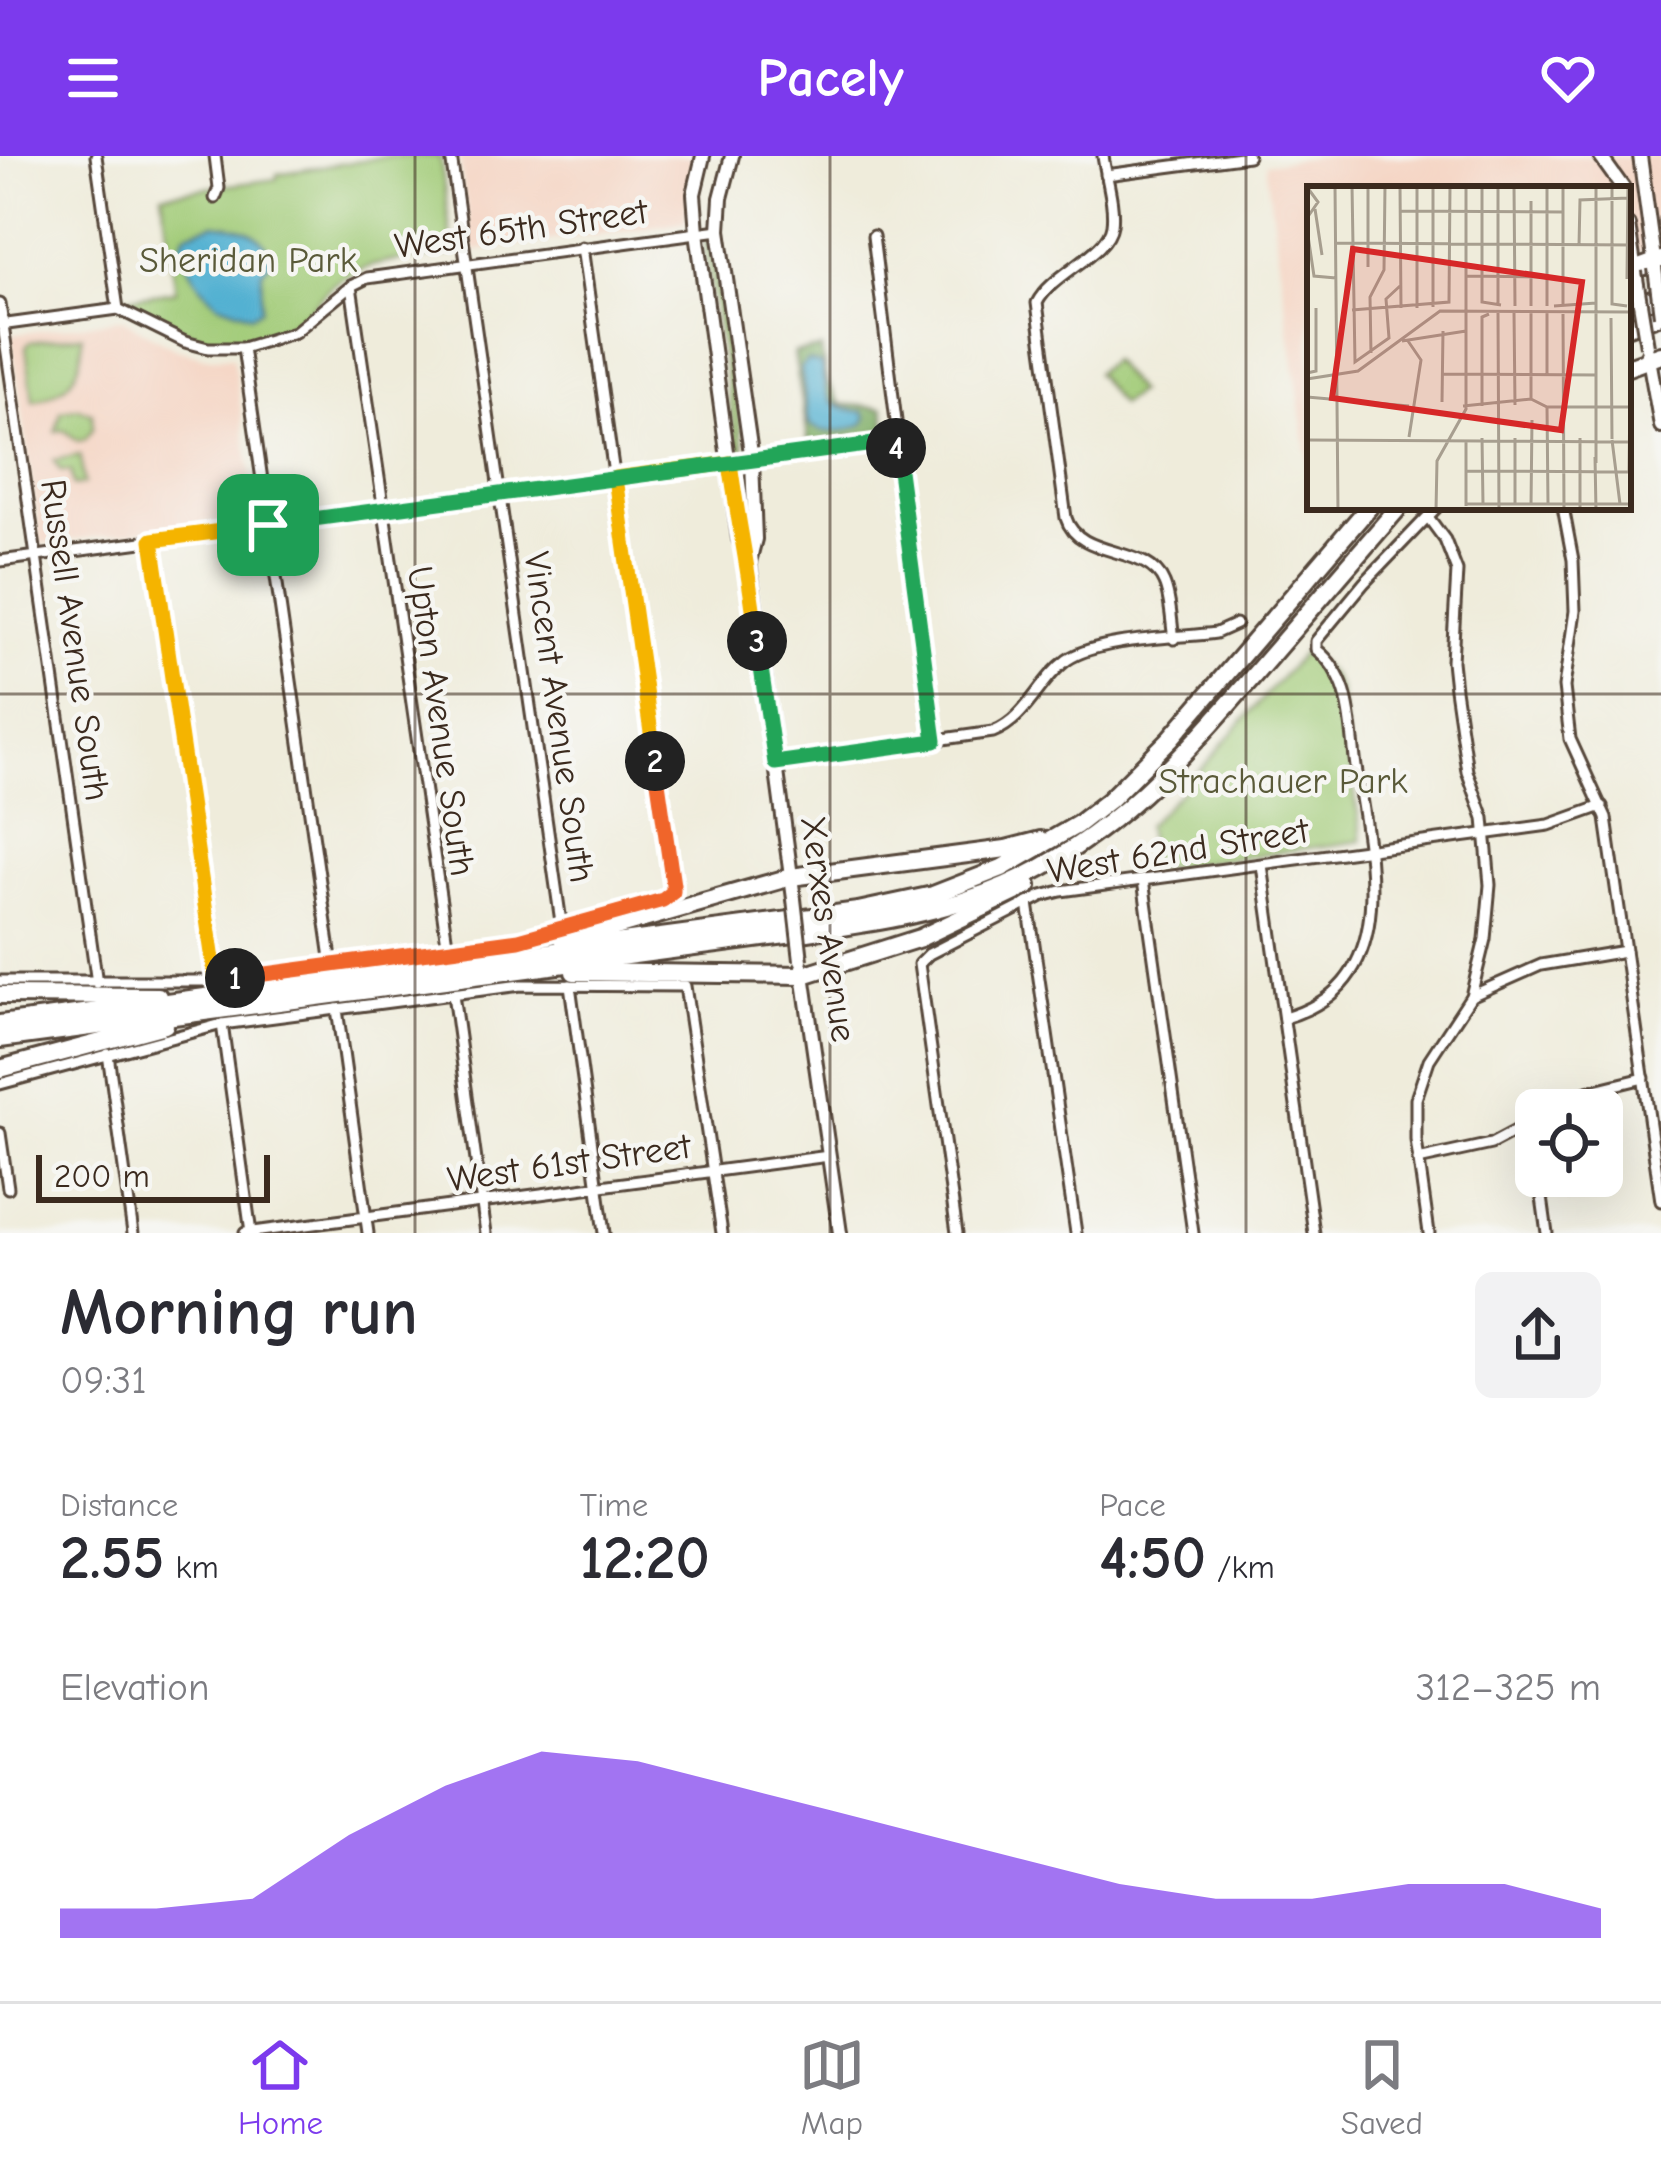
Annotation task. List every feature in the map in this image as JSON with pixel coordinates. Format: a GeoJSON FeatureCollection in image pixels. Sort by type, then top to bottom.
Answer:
{"type":"FeatureCollection","features":[{"type":"Feature","properties":{"kind":"highway"},"geometry":{"type":"LineString","coordinates":[[1633,271],[1657,263]]}},
{"type":"Feature","properties":{"kind":"highway"},"geometry":{"type":"LineString","coordinates":[[1631,306],[1661,296]]}},
{"type":"Feature","properties":{"kind":"highway"},"geometry":{"type":"LineString","coordinates":[[1631,325],[1661,315]]}},
{"type":"Feature","properties":{"kind":"highway"},"geometry":{"type":"LineString","coordinates":[[1338,542],[1357,510]]}},
{"type":"Feature","properties":{"kind":"highway"},"geometry":{"type":"LineString","coordinates":[[483,968],[897,904],[975,880],[1059,836],[1142,770],[1366,510]]}},
{"type":"Feature","properties":{"kind":"highway"},"geometry":{"type":"LineString","coordinates":[[483,968],[802,967],[956,924],[1063,864],[1162,779],[1396,510]]}},
{"type":"Feature","properties":{"kind":"highway"},"geometry":{"type":"LineString","coordinates":[[1375,535],[1419,512]]}},
{"type":"Feature","properties":{"kind":"highway"},"geometry":{"type":"LineString","coordinates":[[0,1024],[245,999],[915,916],[1006,886],[1106,828]]}},
{"type":"Feature","properties":{"kind":"highway"},"geometry":{"type":"LineString","coordinates":[[483,968],[791,877],[1006,849],[1059,836]]}},
{"type":"Feature","properties":{"kind":"highway"},"geometry":{"type":"LineString","coordinates":[[0,994],[245,999]]}},
{"type":"Feature","properties":{"kind":"highway"},"geometry":{"type":"LineString","coordinates":[[0,1040],[245,999]]}},
{"type":"Feature","properties":{"kind":"highway"},"geometry":{"type":"LineString","coordinates":[[0,1069],[245,999]]}},
{"type":"Feature","properties":{"kind":"street"},"geometry":{"type":"LineString","coordinates":[[2,325],[118,309],[96,156]]}},
{"type":"Feature","properties":{"kind":"street"},"geometry":{"type":"LineString","coordinates":[[214,156],[219,188],[215,198]]}},
{"type":"Feature","properties":{"kind":"street","name":"Vincent Avenue South"},"geometry":{"type":"LineString","coordinates":[[451,156],[562,929]]}},
{"type":"Feature","properties":{"kind":"street","name":"Xerxes Avenue"},"geometry":{"type":"LineString","coordinates":[[704,156],[694,194],[697,232],[740,538],[749,562],[839,1233]]}},
{"type":"Feature","properties":{"kind":"street","name":"Xerxes Avenue"},"geometry":{"type":"LineString","coordinates":[[732,156],[719,230],[752,460],[755,539],[749,562]]}},
{"type":"Feature","properties":{"kind":"street"},"geometry":{"type":"LineString","coordinates":[[1103,156],[1112,220],[1109,236],[1047,287],[1037,303],[1066,518],[1077,537],[1149,566],[1163,578],[1174,639]]}},
{"type":"Feature","properties":{"kind":"street"},"geometry":{"type":"LineString","coordinates":[[1106,175],[1248,156]]}},
{"type":"Feature","properties":{"kind":"street"},"geometry":{"type":"LineString","coordinates":[[1600,156],[1622,186]]}},
{"type":"Feature","properties":{"kind":"street"},"geometry":{"type":"LineString","coordinates":[[1618,156],[1623,186]]}},
{"type":"Feature","properties":{"kind":"street"},"geometry":{"type":"LineString","coordinates":[[1640,156],[1661,315]]}},
{"type":"Feature","properties":{"kind":"street","name":"West 65th Street"},"geometry":{"type":"LineString","coordinates":[[118,309],[185,342],[242,348],[295,332],[351,286],[386,274],[719,230]]}},
{"type":"Feature","properties":{"kind":"street"},"geometry":{"type":"LineString","coordinates":[[873,236],[935,741]]}},
{"type":"Feature","properties":{"kind":"street"},"geometry":{"type":"LineString","coordinates":[[0,981],[216,981],[448,950],[562,929],[663,900],[673,892],[582,248]]}},
{"type":"Feature","properties":{"kind":"street"},"geometry":{"type":"LineString","coordinates":[[1633,271],[1652,354],[1661,425]]}},
{"type":"Feature","properties":{"kind":"street","name":"Upton Avenue South"},"geometry":{"type":"LineString","coordinates":[[351,286],[448,950]]}},
{"type":"Feature","properties":{"kind":"street","name":"Russell Avenue South"},"geometry":{"type":"LineString","coordinates":[[0,304],[97,983]]}},
{"type":"Feature","properties":{"kind":"street"},"geometry":{"type":"LineString","coordinates":[[242,348],[332,965]]}},
{"type":"Feature","properties":{"kind":"street"},"geometry":{"type":"LineString","coordinates":[[0,561],[896,441]]}},
{"type":"Feature","properties":{"kind":"street"},"geometry":{"type":"LineString","coordinates":[[1564,510],[1570,533],[1575,611],[1565,703],[1573,749],[1602,806],[1661,1202]]}},
{"type":"Feature","properties":{"kind":"street"},"geometry":{"type":"LineString","coordinates":[[1284,1018],[1315,1010],[1346,977],[1358,958],[1372,914],[1369,849],[1344,683],[1316,649],[1322,631],[1419,512],[1445,540],[1457,571],[1452,661],[1463,754],[1486,834],[1490,912],[1471,996],[1421,1079],[1414,1120],[1429,1233]]}},
{"type":"Feature","properties":{"kind":"street"},"geometry":{"type":"LineString","coordinates":[[152,540],[216,981]]}},
{"type":"Feature","properties":{"kind":"street"},"geometry":{"type":"LineString","coordinates":[[775,763],[1003,728],[1058,668],[1081,653],[1216,633],[1236,624]]}},
{"type":"Feature","properties":{"kind":"street","name":"West 62nd Street"},"geometry":{"type":"LineString","coordinates":[[957,1233],[919,964],[929,954],[1061,891],[1549,826],[1602,806]]}},
{"type":"Feature","properties":{"kind":"street"},"geometry":{"type":"LineString","coordinates":[[1262,865],[1314,1233]]}},
{"type":"Feature","properties":{"kind":"street"},"geometry":{"type":"LineString","coordinates":[[1142,880],[1193,1233]]}},
{"type":"Feature","properties":{"kind":"street"},"geometry":{"type":"LineString","coordinates":[[1028,903],[1076,1233]]}},
{"type":"Feature","properties":{"kind":"street"},"geometry":{"type":"LineString","coordinates":[[1471,996],[1541,965],[1625,951]]}},
{"type":"Feature","properties":{"kind":"street"},"geometry":{"type":"LineString","coordinates":[[0,1084],[221,1024],[521,985],[685,986],[722,1233]]}},
{"type":"Feature","properties":{"kind":"street"},"geometry":{"type":"LineString","coordinates":[[570,985],[604,1233]]}},
{"type":"Feature","properties":{"kind":"street"},"geometry":{"type":"LineString","coordinates":[[453,994],[486,1233]]}},
{"type":"Feature","properties":{"kind":"street"},"geometry":{"type":"LineString","coordinates":[[337,1010],[368,1233]]}},
{"type":"Feature","properties":{"kind":"street"},"geometry":{"type":"LineString","coordinates":[[221,1024],[249,1233]]}},
{"type":"Feature","properties":{"kind":"street"},"geometry":{"type":"LineString","coordinates":[[107,1054],[133,1233]]}},
{"type":"Feature","properties":{"kind":"street"},"geometry":{"type":"LineString","coordinates":[[1599,1089],[1643,1078]]}},
{"type":"Feature","properties":{"kind":"street"},"geometry":{"type":"LineString","coordinates":[[1418,1160],[1491,1144],[1515,1131]]}},
{"type":"Feature","properties":{"kind":"street"},"geometry":{"type":"LineString","coordinates":[[0,1133],[8,1188]]}},
{"type":"Feature","properties":{"kind":"street","name":"West 61st Street"},"geometry":{"type":"LineString","coordinates":[[249,1233],[829,1156]]}},
{"type":"Feature","properties":{"kind":"street"},"geometry":{"type":"LineString","coordinates":[[1542,1197],[1547,1233]]}},
{"type":"Feature","properties":{"kind":"shaded area"},"geometry":{"type":"Polygon","coordinates":[[[459,156],[693,156],[685,222],[473,251],[459,156]]]}},
{"type":"Feature","properties":{"kind":"shaded area"},"geometry":{"type":"Polygon","coordinates":[[[1319,156],[1661,156],[1661,249],[1631,253],[1631,186],[1307,186],[1307,453],[1265,164],[1319,156]]]}},
{"type":"Feature","properties":{"kind":"shaded area"},"geometry":{"type":"Polygon","coordinates":[[[122,319],[176,349],[205,357],[233,357],[257,516],[41,544],[11,335],[122,319]]]}},
{"type":"Feature","properties":{"kind":"green space","name":"Sheridan Park"},"geometry":{"type":"Polygon","coordinates":[[[389,156],[440,156],[453,254],[356,271],[331,286],[296,321],[253,340],[191,334],[127,298],[176,291],[162,194],[277,179],[277,174],[389,156]]]}},
{"type":"Feature","properties":{"kind":"green space"},"geometry":{"type":"Polygon","coordinates":[[[709,239],[744,450],[737,445],[704,242],[709,239]]]}},
{"type":"Feature","properties":{"kind":"green space"},"geometry":{"type":"Polygon","coordinates":[[[82,335],[72,378],[56,392],[33,401],[26,347],[30,342],[82,335]]]}},
{"type":"Feature","properties":{"kind":"green space"},"geometry":{"type":"Polygon","coordinates":[[[821,349],[826,379],[840,404],[884,408],[887,428],[809,443],[794,353],[821,349]],[[821,364],[801,368],[809,423],[838,409],[827,397],[821,364]]]}},
{"type":"Feature","properties":{"kind":"green space"},"geometry":{"type":"Polygon","coordinates":[[[1111,360],[1137,392],[1120,405],[1095,373],[1111,360]]]}},
{"type":"Feature","properties":{"kind":"green space"},"geometry":{"type":"Polygon","coordinates":[[[77,408],[92,413],[93,428],[86,439],[78,441],[64,430],[56,431],[61,412],[77,408]]]}},
{"type":"Feature","properties":{"kind":"green space"},"geometry":{"type":"Polygon","coordinates":[[[80,455],[84,484],[73,486],[71,471],[61,471],[54,460],[80,455]]]}},
{"type":"Feature","properties":{"kind":"green space","name":"Strachauer Park"},"geometry":{"type":"Polygon","coordinates":[[[1305,650],[1339,689],[1362,841],[1153,869],[1146,826],[1305,650]]]}},
{"type":"Feature","properties":{"kind":"water"},"geometry":{"type":"Polygon","coordinates":[[[214,224],[251,232],[268,252],[270,263],[262,271],[261,309],[252,315],[218,303],[178,250],[186,233],[214,224]]]}},
{"type":"Feature","properties":{"kind":"water"},"geometry":{"type":"Polygon","coordinates":[[[807,361],[821,364],[830,400],[864,412],[863,424],[828,431],[809,423],[801,368],[807,361]]]}},
{"type":"Feature","properties":{"kind":"route"},"geometry":{"type":"LineString","coordinates":[[268,525],[152,540],[216,981],[519,940],[663,900],[673,892],[673,885],[615,478],[730,463],[740,538],[749,562],[775,763],[935,741],[896,441],[804,453],[752,460],[268,525]]}}]}
